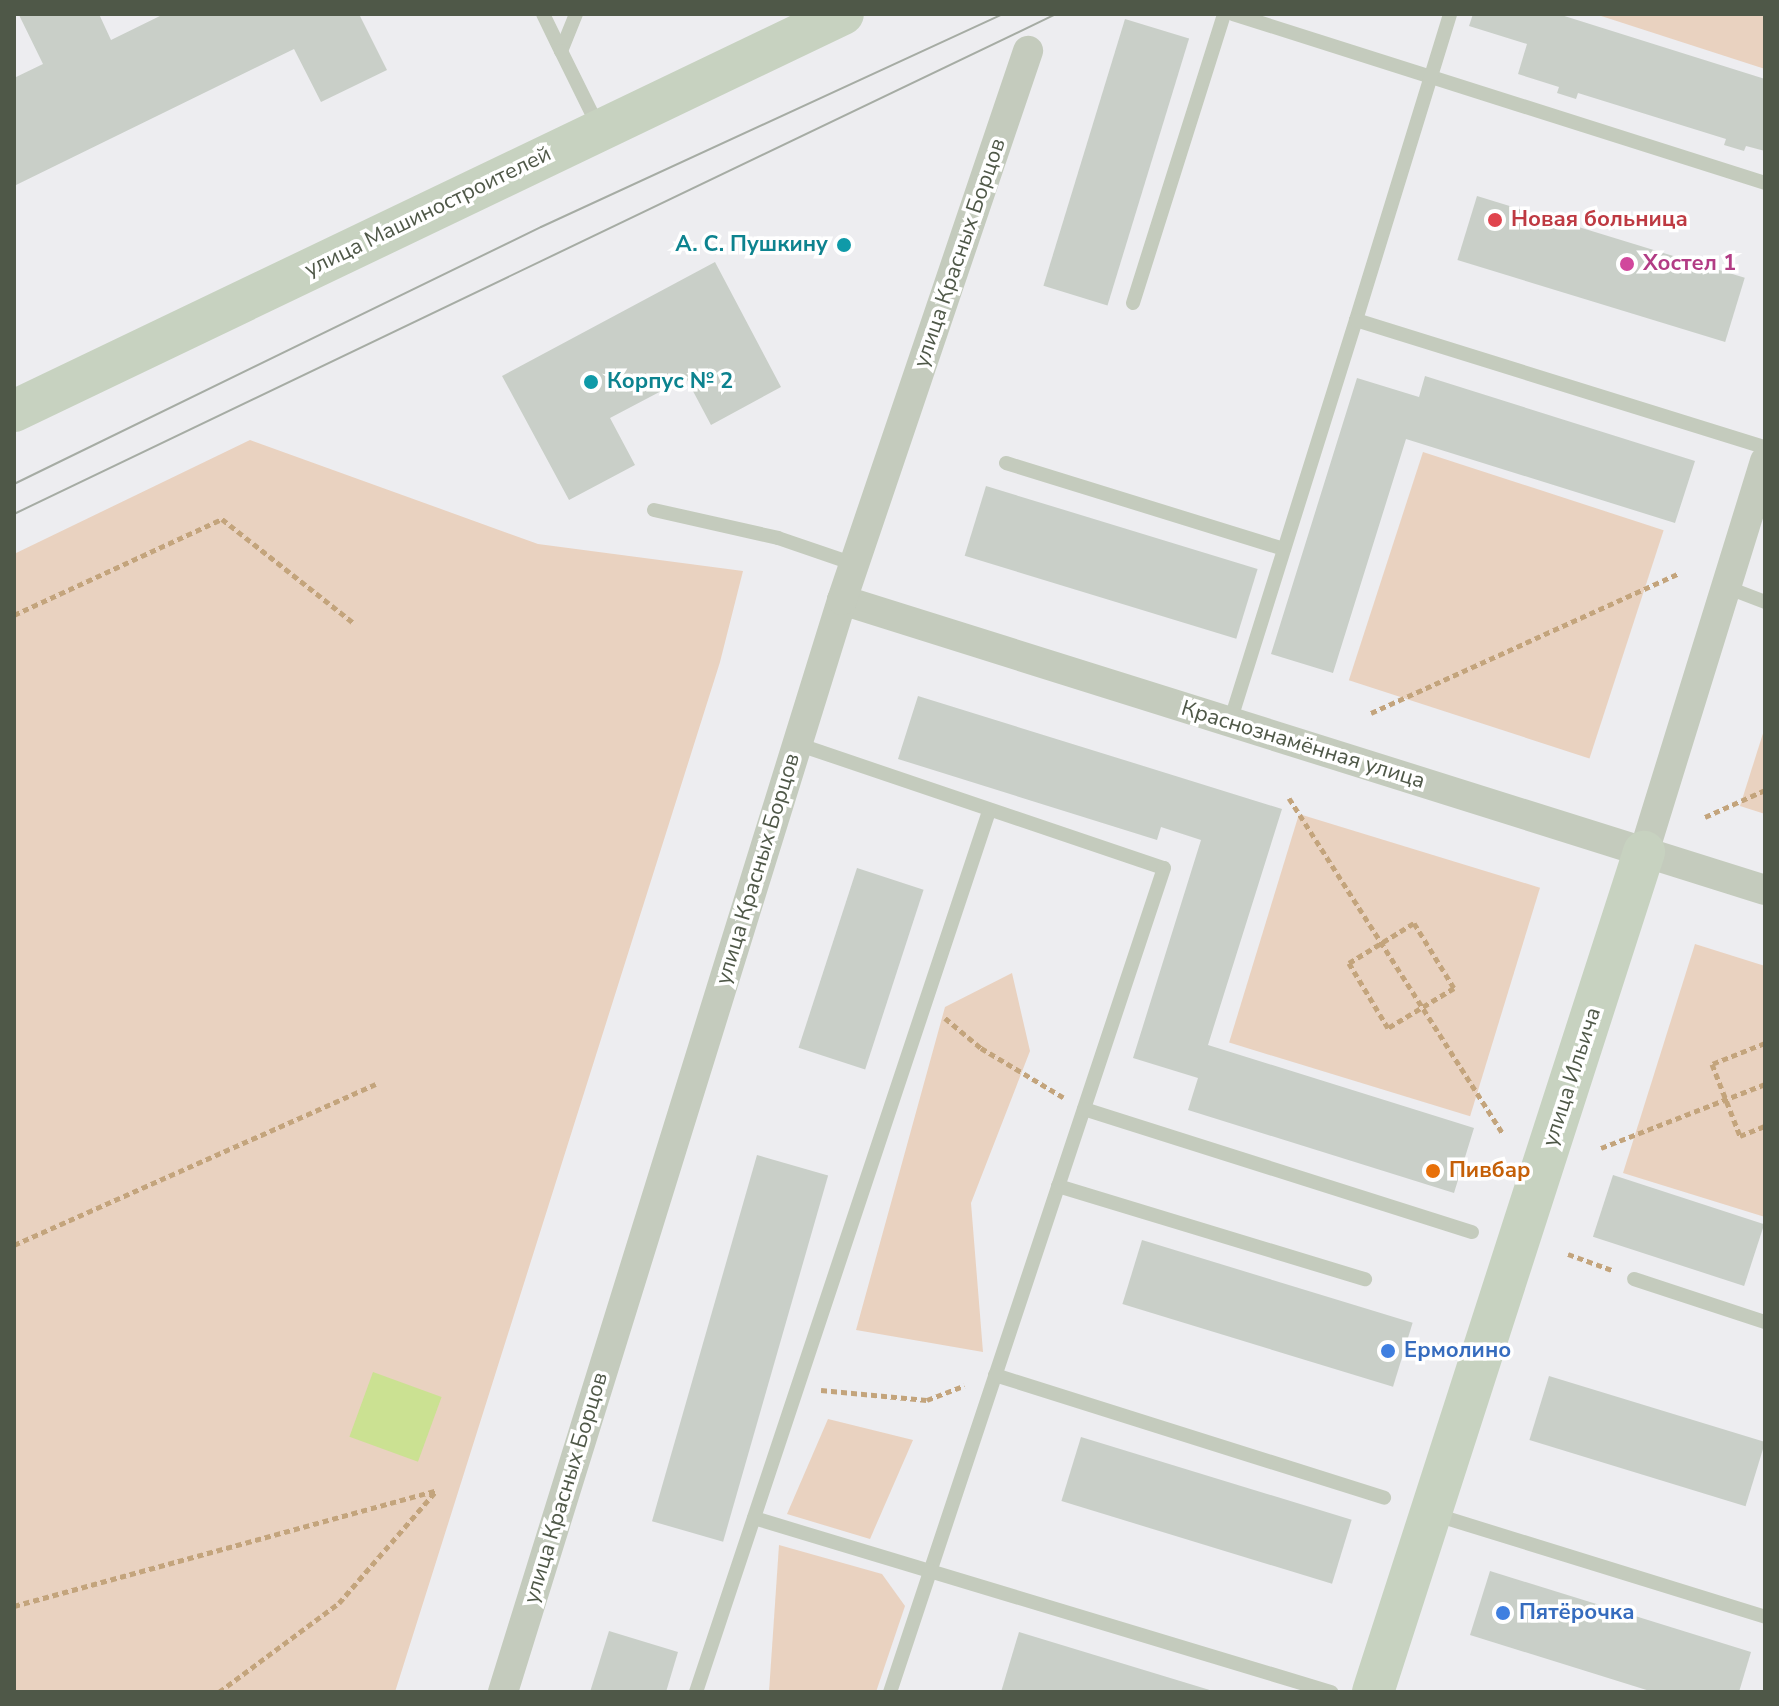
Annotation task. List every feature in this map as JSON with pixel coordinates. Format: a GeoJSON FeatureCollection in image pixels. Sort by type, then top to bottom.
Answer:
{"type":"FeatureCollection","features":[{"type":"Feature","properties":{"kind":"main road","name":"улица Машиностроителей"},"geometry":{"type":"LineString","coordinates":[[14,411],[843,14]]}},
{"type":"Feature","properties":{"kind":"main road","name":"улица Ильича"},"geometry":{"type":"LineString","coordinates":[[1373,1692],[1644,852]]}},
{"type":"Feature","properties":{"kind":"street","name":"улица Красных Борцов"},"geometry":{"type":"LineString","coordinates":[[503,1692],[842,600],[1028,51]]}},
{"type":"Feature","properties":{"kind":"street","name":"улица Ильича"},"geometry":{"type":"LineString","coordinates":[[1644,852],[1765,461]]}},
{"type":"Feature","properties":{"kind":"street","name":"Краснознамённая улица"},"geometry":{"type":"LineString","coordinates":[[842,600],[1765,890]]}},
{"type":"Feature","properties":{"kind":"lane"},"geometry":{"type":"LineString","coordinates":[[543,14],[600,129]]}},
{"type":"Feature","properties":{"kind":"lane"},"geometry":{"type":"LineString","coordinates":[[561,51],[576,14]]}},
{"type":"Feature","properties":{"kind":"lane"},"geometry":{"type":"LineString","coordinates":[[1133,303],[1224,14]]}},
{"type":"Feature","properties":{"kind":"lane"},"geometry":{"type":"LineString","coordinates":[[1233,14],[1765,183]]}},
{"type":"Feature","properties":{"kind":"lane"},"geometry":{"type":"LineString","coordinates":[[1230,722],[1450,14]]}},
{"type":"Feature","properties":{"kind":"lane"},"geometry":{"type":"LineString","coordinates":[[1356,320],[1765,447]]}},
{"type":"Feature","properties":{"kind":"lane"},"geometry":{"type":"LineString","coordinates":[[1006,463],[1284,549]]}},
{"type":"Feature","properties":{"kind":"lane"},"geometry":{"type":"LineString","coordinates":[[654,510],[778,538],[854,564]]}},
{"type":"Feature","properties":{"kind":"lane"},"geometry":{"type":"LineString","coordinates":[[1726,587],[1765,602]]}},
{"type":"Feature","properties":{"kind":"lane"},"geometry":{"type":"LineString","coordinates":[[797,744],[1164,868],[890,1692]]}},
{"type":"Feature","properties":{"kind":"lane"},"geometry":{"type":"LineString","coordinates":[[696,1692],[989,811]]}},
{"type":"Feature","properties":{"kind":"lane"},"geometry":{"type":"LineString","coordinates":[[1084,1109],[1472,1232]]}},
{"type":"Feature","properties":{"kind":"lane"},"geometry":{"type":"LineString","coordinates":[[1058,1186],[1365,1279]]}},
{"type":"Feature","properties":{"kind":"lane"},"geometry":{"type":"LineString","coordinates":[[1634,1279],[1765,1322]]}},
{"type":"Feature","properties":{"kind":"lane"},"geometry":{"type":"LineString","coordinates":[[995,1375],[1384,1498]]}},
{"type":"Feature","properties":{"kind":"lane"},"geometry":{"type":"LineString","coordinates":[[1431,1513],[1765,1617]]}},
{"type":"Feature","properties":{"kind":"lane"},"geometry":{"type":"LineString","coordinates":[[754,1518],[1331,1692]]}},
{"type":"Feature","properties":{"kind":"path"},"geometry":{"type":"LineString","coordinates":[[14,615],[222,519],[355,624]]}},
{"type":"Feature","properties":{"kind":"path"},"geometry":{"type":"LineString","coordinates":[[1371,713],[1678,574]]}},
{"type":"Feature","properties":{"kind":"path"},"geometry":{"type":"LineString","coordinates":[[1705,817],[1765,790]]}},
{"type":"Feature","properties":{"kind":"path"},"geometry":{"type":"LineString","coordinates":[[1289,798],[1503,1134]]}},
{"type":"Feature","properties":{"kind":"path"},"geometry":{"type":"LineString","coordinates":[[1414,923],[1454,988],[1388,1028],[1349,963],[1381,943],[1414,923]]}},
{"type":"Feature","properties":{"kind":"path"},"geometry":{"type":"LineString","coordinates":[[925,1003],[981,1048],[1084,1109]]}},
{"type":"Feature","properties":{"kind":"path"},"geometry":{"type":"LineString","coordinates":[[1765,1043],[1712,1064],[1740,1136],[1765,1126]]}},
{"type":"Feature","properties":{"kind":"path"},"geometry":{"type":"LineString","coordinates":[[14,1245],[376,1084]]}},
{"type":"Feature","properties":{"kind":"path"},"geometry":{"type":"LineString","coordinates":[[1601,1148],[1765,1084]]}},
{"type":"Feature","properties":{"kind":"path"},"geometry":{"type":"LineString","coordinates":[[1568,1254],[1634,1279]]}},
{"type":"Feature","properties":{"kind":"path"},"geometry":{"type":"LineString","coordinates":[[797,1388],[927,1400],[995,1375]]}},
{"type":"Feature","properties":{"kind":"path"},"geometry":{"type":"LineString","coordinates":[[14,1606],[437,1490],[339,1603],[219,1692]]}},
{"type":"Feature","properties":{"kind":"shaded area"},"geometry":{"type":"Polygon","coordinates":[[[1595,14],[1765,14],[1765,69],[1595,14]]]}},
{"type":"Feature","properties":{"kind":"shaded area"},"geometry":{"type":"Polygon","coordinates":[[[250,440],[538,544],[743,571],[720,662],[395,1692],[14,1692],[14,554],[250,440]]]}},
{"type":"Feature","properties":{"kind":"shaded area"},"geometry":{"type":"Polygon","coordinates":[[[1423,452],[1664,530],[1589,758],[1349,680],[1423,452]]]}},
{"type":"Feature","properties":{"kind":"shaded area"},"geometry":{"type":"Polygon","coordinates":[[[1765,727],[1765,814],[1740,806],[1765,727]]]}},
{"type":"Feature","properties":{"kind":"shaded area"},"geometry":{"type":"Polygon","coordinates":[[[1299,814],[1540,888],[1470,1116],[1229,1043],[1299,814]]]}},
{"type":"Feature","properties":{"kind":"shaded area"},"geometry":{"type":"Polygon","coordinates":[[[1695,944],[1765,966],[1765,1217],[1623,1173],[1695,944]]]}},
{"type":"Feature","properties":{"kind":"shaded area"},"geometry":{"type":"Polygon","coordinates":[[[1012,973],[1030,1051],[971,1203],[983,1352],[856,1330],[945,1007],[1012,973]]]}},
{"type":"Feature","properties":{"kind":"shaded area"},"geometry":{"type":"Polygon","coordinates":[[[373,1372],[442,1397],[418,1462],[349,1437],[373,1372]]]}},
{"type":"Feature","properties":{"kind":"shaded area"},"geometry":{"type":"Polygon","coordinates":[[[828,1419],[913,1440],[870,1539],[787,1514],[828,1419]]]}},
{"type":"Feature","properties":{"kind":"shaded area"},"geometry":{"type":"Polygon","coordinates":[[[779,1545],[882,1574],[905,1606],[876,1692],[769,1692],[779,1545]]]}},
{"type":"Feature","properties":{"kind":"building"},"geometry":{"type":"Polygon","coordinates":[[[99,14],[111,40],[164,14],[359,14],[387,70],[321,102],[294,49],[14,186],[14,78],[43,64],[19,15],[99,14]]]}},
{"type":"Feature","properties":{"kind":"building"},"geometry":{"type":"Polygon","coordinates":[[[1473,14],[1558,14],[1765,79],[1765,151],[1746,146],[1744,151],[1724,145],[1726,139],[1578,93],[1576,99],[1557,93],[1559,87],[1518,74],[1527,44],[1469,26],[1473,14]]]}},
{"type":"Feature","properties":{"kind":"building"},"geometry":{"type":"Polygon","coordinates":[[[1125,19],[1189,39],[1108,305],[1043,286],[1125,19]]]}},
{"type":"Feature","properties":{"kind":"building"},"geometry":{"type":"Polygon","coordinates":[[[1477,196],[1745,278],[1725,342],[1457,260],[1477,196]]]}},
{"type":"Feature","properties":{"kind":"building","name":"Корпус № 2"},"geometry":{"type":"Polygon","coordinates":[[[715,262],[781,387],[711,425],[686,378],[610,418],[635,465],[569,500],[502,376],[715,262]]]}},
{"type":"Feature","properties":{"kind":"building"},"geometry":{"type":"Polygon","coordinates":[[[1425,376],[1695,461],[1675,523],[1406,439],[1333,673],[1271,654],[1357,378],[1419,397],[1425,376]]]}},
{"type":"Feature","properties":{"kind":"building"},"geometry":{"type":"Polygon","coordinates":[[[986,486],[1258,569],[1236,639],[965,556],[986,486]]]}},
{"type":"Feature","properties":{"kind":"building"},"geometry":{"type":"Polygon","coordinates":[[[918,696],[1282,809],[1208,1045],[1474,1128],[1454,1193],[1188,1110],[1198,1078],[1133,1058],[1201,840],[1161,827],[1157,840],[898,759],[918,696]]]}},
{"type":"Feature","properties":{"kind":"building"},"geometry":{"type":"Polygon","coordinates":[[[857,868],[924,890],[865,1069],[799,1048],[857,868]]]}},
{"type":"Feature","properties":{"kind":"building"},"geometry":{"type":"Polygon","coordinates":[[[757,1155],[828,1175],[723,1542],[652,1521],[757,1155]]]}},
{"type":"Feature","properties":{"kind":"building"},"geometry":{"type":"Polygon","coordinates":[[[1613,1175],[1764,1224],[1744,1286],[1593,1237],[1613,1175]]]}},
{"type":"Feature","properties":{"kind":"building"},"geometry":{"type":"Polygon","coordinates":[[[1142,1240],[1413,1323],[1393,1387],[1122,1304],[1142,1240]]]}},
{"type":"Feature","properties":{"kind":"building"},"geometry":{"type":"Polygon","coordinates":[[[1549,1376],[1765,1442],[1746,1506],[1529,1440],[1549,1376]]]}},
{"type":"Feature","properties":{"kind":"building"},"geometry":{"type":"Polygon","coordinates":[[[1081,1437],[1352,1520],[1332,1584],[1061,1501],[1081,1437]]]}},
{"type":"Feature","properties":{"kind":"building"},"geometry":{"type":"Polygon","coordinates":[[[1490,1571],[1751,1652],[1739,1692],[1653,1692],[1470,1635],[1490,1571]]]}},
{"type":"Feature","properties":{"kind":"building"},"geometry":{"type":"Polygon","coordinates":[[[609,1631],[678,1652],[666,1692],[590,1692],[609,1631]]]}},
{"type":"Feature","properties":{"kind":"building"},"geometry":{"type":"Polygon","coordinates":[[[1019,1632],[1213,1691],[1213,1692],[1001,1692],[1019,1632]]]}},
{"type":"Feature","properties":{"kind":"tram line"},"geometry":{"type":"LineString","coordinates":[[14,484],[541,227],[1003,14]]}},
{"type":"Feature","properties":{"kind":"tram line"},"geometry":{"type":"LineString","coordinates":[[14,514],[1056,14]]}},
{"type":"Feature","properties":{"kind":"place","name":"Новая больница"},"geometry":{"type":"Point","coordinates":[1495,220]}},
{"type":"Feature","properties":{"kind":"place","name":"А. С. Пушкину"},"geometry":{"type":"Point","coordinates":[844,245]}},
{"type":"Feature","properties":{"kind":"place","name":"Хостел 1"},"geometry":{"type":"Point","coordinates":[1627,264]}},
{"type":"Feature","properties":{"kind":"place","name":"Корпус № 2"},"geometry":{"type":"Point","coordinates":[591,382]}},
{"type":"Feature","properties":{"kind":"place","name":"Пивбар"},"geometry":{"type":"Point","coordinates":[1433,1171]}},
{"type":"Feature","properties":{"kind":"place","name":"Ермолино"},"geometry":{"type":"Point","coordinates":[1388,1351]}},
{"type":"Feature","properties":{"kind":"place","name":"Пятёрочка"},"geometry":{"type":"Point","coordinates":[1503,1613]}}]}
